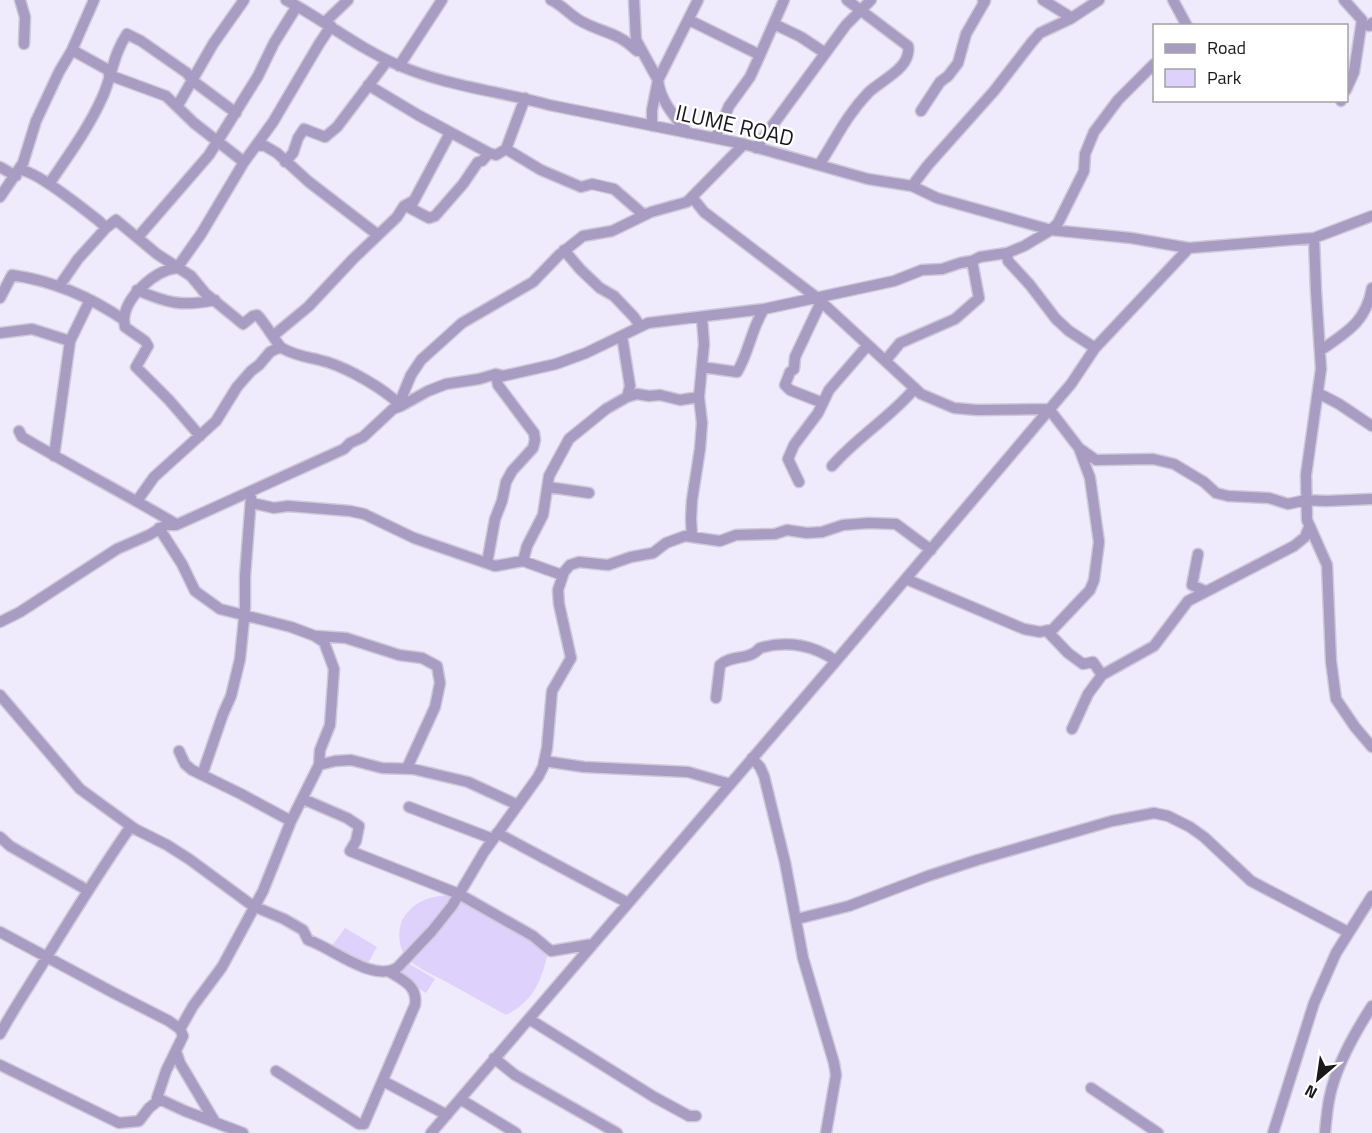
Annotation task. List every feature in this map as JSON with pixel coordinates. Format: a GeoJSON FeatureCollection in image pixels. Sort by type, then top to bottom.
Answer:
{"type":"FeatureCollection","features":[{"type":"Feature","properties":{"kind":"street"},"geometry":{"type":"LineString","coordinates":[[20,0],[26,17],[24,44]]}},
{"type":"Feature","properties":{"kind":"street"},"geometry":{"type":"LineString","coordinates":[[0,197],[27,154],[41,110],[58,72],[72,50],[94,0]]}},
{"type":"Feature","properties":{"kind":"street"},"geometry":{"type":"LineString","coordinates":[[178,105],[213,44],[244,0]]}},
{"type":"Feature","properties":{"kind":"street","name":"ILUME ROAD"},"geometry":{"type":"LineString","coordinates":[[286,0],[387,60],[454,84],[652,126],[716,137],[868,180],[912,186],[937,198],[1051,230],[1131,238],[1189,248],[1314,238],[1372,216]]}},
{"type":"Feature","properties":{"kind":"street"},"geometry":{"type":"LineString","coordinates":[[200,436],[136,367],[148,346],[145,341],[125,327],[124,314],[137,290],[167,269],[177,268],[201,234],[244,162],[273,122],[319,44],[328,24],[348,0]]}},
{"type":"Feature","properties":{"kind":"street"},"geometry":{"type":"LineString","coordinates":[[399,66],[442,0]]}},
{"type":"Feature","properties":{"kind":"street"},"geometry":{"type":"LineString","coordinates":[[551,0],[578,20],[597,30],[611,32],[627,41],[648,61]]}},
{"type":"Feature","properties":{"kind":"street"},"geometry":{"type":"LineString","coordinates":[[634,0],[636,40],[658,80],[659,90],[667,105],[688,133]]}},
{"type":"Feature","properties":{"kind":"street"},"geometry":{"type":"LineString","coordinates":[[652,126],[651,110],[658,80],[698,0]]}},
{"type":"Feature","properties":{"kind":"street"},"geometry":{"type":"LineString","coordinates":[[716,137],[726,113],[750,76],[783,0]]}},
{"type":"Feature","properties":{"kind":"street"},"geometry":{"type":"LineString","coordinates":[[819,165],[852,110],[900,66],[908,53],[908,46],[847,0]]}},
{"type":"Feature","properties":{"kind":"street"},"geometry":{"type":"LineString","coordinates":[[756,148],[846,25],[871,0]]}},
{"type":"Feature","properties":{"kind":"street"},"geometry":{"type":"LineString","coordinates":[[921,111],[939,82],[948,76],[958,63],[966,34],[986,1],[983,0]]}},
{"type":"Feature","properties":{"kind":"street"},"geometry":{"type":"LineString","coordinates":[[1043,0],[1072,18]]}},
{"type":"Feature","properties":{"kind":"street"},"geometry":{"type":"LineString","coordinates":[[912,186],[994,91],[1040,33],[1072,18],[1099,0]]}},
{"type":"Feature","properties":{"kind":"street"},"geometry":{"type":"LineString","coordinates":[[1173,0],[1186,24]]}},
{"type":"Feature","properties":{"kind":"street"},"geometry":{"type":"LineString","coordinates":[[1344,0],[1369,24],[1348,87]]}},
{"type":"Feature","properties":{"kind":"street"},"geometry":{"type":"LineString","coordinates":[[138,237],[218,142],[297,6]]}},
{"type":"Feature","properties":{"kind":"street"},"geometry":{"type":"LineString","coordinates":[[689,20],[760,55]]}},
{"type":"Feature","properties":{"kind":"street"},"geometry":{"type":"LineString","coordinates":[[774,24],[801,37],[825,53]]}},
{"type":"Feature","properties":{"kind":"street"},"geometry":{"type":"LineString","coordinates":[[49,184],[89,126],[103,97],[111,64],[125,35],[130,34],[187,73],[193,81],[236,112]]}},
{"type":"Feature","properties":{"kind":"street"},"geometry":{"type":"LineString","coordinates":[[72,50],[110,73],[166,96],[178,105],[194,123],[244,162]]}},
{"type":"Feature","properties":{"kind":"street"},"geometry":{"type":"LineString","coordinates":[[285,162],[293,153],[302,131],[307,129],[326,136],[337,127],[387,60]]}},
{"type":"Feature","properties":{"kind":"street"},"geometry":{"type":"LineString","coordinates":[[0,622],[20,612],[99,558],[159,528],[176,525],[344,449],[350,443],[363,437],[393,409],[446,384],[496,374],[503,376],[556,364],[640,326],[660,321],[702,318],[818,299],[894,281],[922,270],[942,269],[980,257],[1007,253],[1029,243],[1058,223],[1084,171],[1085,154],[1094,132],[1125,93],[1153,66]]}},
{"type":"Feature","properties":{"kind":"street"},"geometry":{"type":"LineString","coordinates":[[368,85],[450,133],[496,155],[506,149],[525,98]]}},
{"type":"Feature","properties":{"kind":"street"},"geometry":{"type":"LineString","coordinates":[[410,208],[450,133]]}},
{"type":"Feature","properties":{"kind":"street"},"geometry":{"type":"LineString","coordinates":[[400,405],[411,375],[421,360],[473,315],[533,282],[564,250],[583,236],[612,231],[644,214],[687,202],[744,144]]}},
{"type":"Feature","properties":{"kind":"street"},"geometry":{"type":"LineString","coordinates":[[257,145],[265,146],[277,153],[285,162],[378,235]]}},
{"type":"Feature","properties":{"kind":"street"},"geometry":{"type":"LineString","coordinates":[[506,149],[541,170],[581,186],[602,184],[614,189],[644,214]]}},
{"type":"Feature","properties":{"kind":"street"},"geometry":{"type":"LineString","coordinates":[[410,208],[429,218],[435,216],[464,184],[478,162],[489,153]]}},
{"type":"Feature","properties":{"kind":"street"},"geometry":{"type":"LineString","coordinates":[[0,167],[17,173],[26,170],[49,184],[106,228]]}},
{"type":"Feature","properties":{"kind":"street"},"geometry":{"type":"LineString","coordinates":[[692,196],[704,212],[818,299],[915,388],[933,400],[954,408],[977,410],[1049,409]]}},
{"type":"Feature","properties":{"kind":"street"},"geometry":{"type":"LineString","coordinates":[[274,335],[308,307],[397,217],[404,206],[412,201],[410,208]]}},
{"type":"Feature","properties":{"kind":"street"},"geometry":{"type":"LineString","coordinates":[[60,285],[78,259],[116,220],[157,254],[190,276],[205,293],[243,324],[257,315],[274,335],[280,347],[300,357],[342,368],[388,392],[400,405]]}},
{"type":"Feature","properties":{"kind":"street"},"geometry":{"type":"LineString","coordinates":[[1314,238],[1321,350],[1305,500],[1309,527],[1327,565],[1331,661],[1336,699],[1372,747]]}},
{"type":"Feature","properties":{"kind":"street"},"geometry":{"type":"LineString","coordinates":[[431,1133],[931,550],[1071,384],[1095,348],[1189,248]]}},
{"type":"Feature","properties":{"kind":"street"},"geometry":{"type":"LineString","coordinates":[[564,250],[600,288],[614,296],[640,326]]}},
{"type":"Feature","properties":{"kind":"street"},"geometry":{"type":"LineString","coordinates":[[1007,253],[1008,261],[1056,319],[1069,331],[1095,348]]}},
{"type":"Feature","properties":{"kind":"street"},"geometry":{"type":"LineString","coordinates":[[886,360],[900,343],[955,319],[979,298],[972,261]]}},
{"type":"Feature","properties":{"kind":"street"},"geometry":{"type":"LineString","coordinates":[[0,298],[12,276],[60,285],[105,307],[124,320]]}},
{"type":"Feature","properties":{"kind":"street"},"geometry":{"type":"LineString","coordinates":[[1321,350],[1352,329],[1368,305],[1372,288]]}},
{"type":"Feature","properties":{"kind":"street"},"geometry":{"type":"LineString","coordinates":[[137,290],[158,299],[179,304],[196,304],[215,300]]}},
{"type":"Feature","properties":{"kind":"street"},"geometry":{"type":"LineString","coordinates":[[818,299],[795,357],[794,369],[790,372],[785,385],[790,390],[823,403]]}},
{"type":"Feature","properties":{"kind":"street"},"geometry":{"type":"LineString","coordinates":[[54,456],[70,341],[90,300]]}},
{"type":"Feature","properties":{"kind":"street"},"geometry":{"type":"LineString","coordinates":[[702,367],[737,372],[755,323],[764,309]]}},
{"type":"Feature","properties":{"kind":"street"},"geometry":{"type":"LineString","coordinates":[[692,536],[692,500],[702,423],[699,397],[704,344],[702,318]]}},
{"type":"Feature","properties":{"kind":"street"},"geometry":{"type":"LineString","coordinates":[[0,333],[32,328],[70,341]]}},
{"type":"Feature","properties":{"kind":"street"},"geometry":{"type":"LineString","coordinates":[[622,336],[630,386],[627,397]]}},
{"type":"Feature","properties":{"kind":"street"},"geometry":{"type":"LineString","coordinates":[[799,482],[789,463],[789,455],[794,445],[818,413],[838,377],[868,345]]}},
{"type":"Feature","properties":{"kind":"street"},"geometry":{"type":"LineString","coordinates":[[137,501],[154,477],[216,421],[237,387],[251,370],[259,365],[270,352],[280,347]]}},
{"type":"Feature","properties":{"kind":"street"},"geometry":{"type":"LineString","coordinates":[[487,563],[495,519],[506,482],[512,471],[533,448],[535,440],[534,433],[498,385],[496,374]]}},
{"type":"Feature","properties":{"kind":"street"},"geometry":{"type":"LineString","coordinates":[[832,466],[860,437],[894,410],[915,388]]}},
{"type":"Feature","properties":{"kind":"street"},"geometry":{"type":"LineString","coordinates":[[1318,393],[1372,426]]}},
{"type":"Feature","properties":{"kind":"street"},"geometry":{"type":"LineString","coordinates":[[523,561],[526,546],[543,515],[549,476],[569,439],[606,409],[627,397],[637,394],[660,395],[680,400],[699,397]]}},
{"type":"Feature","properties":{"kind":"street"},"geometry":{"type":"LineString","coordinates":[[1049,409],[1079,448],[1096,460],[1153,459],[1174,464],[1221,495],[1238,498],[1269,498],[1288,504],[1305,500],[1372,499]]}},
{"type":"Feature","properties":{"kind":"street"},"geometry":{"type":"LineString","coordinates":[[19,431],[22,437],[176,525]]}},
{"type":"Feature","properties":{"kind":"street"},"geometry":{"type":"LineString","coordinates":[[906,579],[1024,629],[1047,631],[1053,629],[1086,595],[1094,580],[1099,532],[1090,478],[1079,448]]}},
{"type":"Feature","properties":{"kind":"street"},"geometry":{"type":"LineString","coordinates":[[548,487],[589,493]]}},
{"type":"Feature","properties":{"kind":"street"},"geometry":{"type":"LineString","coordinates":[[202,775],[231,696],[240,659],[245,616],[251,492]]}},
{"type":"Feature","properties":{"kind":"street"},"geometry":{"type":"LineString","coordinates":[[252,503],[274,508],[288,506],[364,514],[414,538],[495,566],[523,561],[562,574]]}},
{"type":"Feature","properties":{"kind":"street"},"geometry":{"type":"LineString","coordinates":[[0,696],[80,789],[131,826],[189,859],[253,906],[303,930],[308,940],[373,970],[388,971],[398,967],[425,938],[459,894],[495,836],[537,777],[547,748],[550,699],[556,682],[572,658],[558,597],[562,574],[570,565],[579,562],[608,565],[631,556],[653,553],[666,543],[685,536],[720,541],[736,535],[775,534],[787,530],[807,533],[830,530],[843,525],[883,523],[896,524],[931,550]]}},
{"type":"Feature","properties":{"kind":"street"},"geometry":{"type":"LineString","coordinates":[[1072,729],[1088,694],[1102,675],[1154,646],[1188,602],[1294,546],[1305,537],[1309,527]]}},
{"type":"Feature","properties":{"kind":"street"},"geometry":{"type":"LineString","coordinates":[[159,528],[182,564],[195,591],[220,609],[291,627],[315,636],[324,642],[334,669],[330,725],[320,750],[319,765],[291,821],[263,891],[222,967],[193,1006],[180,1029]]}},
{"type":"Feature","properties":{"kind":"street"},"geometry":{"type":"LineString","coordinates":[[1198,554],[1192,585],[1205,591]]}},
{"type":"Feature","properties":{"kind":"street"},"geometry":{"type":"LineString","coordinates":[[1047,631],[1068,653],[1083,664],[1093,662],[1102,675]]}},
{"type":"Feature","properties":{"kind":"street"},"geometry":{"type":"LineString","coordinates":[[315,636],[346,638],[399,655],[422,658],[436,666],[440,683],[435,707],[407,768]]}},
{"type":"Feature","properties":{"kind":"street"},"geometry":{"type":"LineString","coordinates":[[716,698],[720,665],[723,661],[754,655],[760,648],[790,644],[819,650],[836,661]]}},
{"type":"Feature","properties":{"kind":"street"},"geometry":{"type":"LineString","coordinates":[[179,751],[187,767],[291,821]]}},
{"type":"Feature","properties":{"kind":"street"},"geometry":{"type":"LineString","coordinates":[[752,758],[764,776],[797,919],[803,958],[834,1063],[836,1075],[826,1133]]}},
{"type":"Feature","properties":{"kind":"street"},"geometry":{"type":"LineString","coordinates":[[319,765],[351,760],[382,768],[407,768],[468,782],[518,805]]}},
{"type":"Feature","properties":{"kind":"street"},"geometry":{"type":"LineString","coordinates":[[544,761],[584,767],[688,772],[730,784]]}},
{"type":"Feature","properties":{"kind":"street"},"geometry":{"type":"LineString","coordinates":[[303,799],[347,818],[359,826],[356,841],[350,851],[459,894],[533,936],[551,951],[593,944]]}},
{"type":"Feature","properties":{"kind":"street"},"geometry":{"type":"LineString","coordinates":[[409,807],[495,836],[628,903]]}},
{"type":"Feature","properties":{"kind":"street"},"geometry":{"type":"LineString","coordinates":[[797,919],[849,906],[927,876],[977,860],[1112,821],[1154,813],[1168,816],[1190,827],[1251,880],[1348,932]]}},
{"type":"Feature","properties":{"kind":"street"},"geometry":{"type":"LineString","coordinates":[[0,1034],[87,890],[131,826]]}},
{"type":"Feature","properties":{"kind":"street"},"geometry":{"type":"LineString","coordinates":[[0,837],[10,846],[87,890]]}},
{"type":"Feature","properties":{"kind":"street"},"geometry":{"type":"LineString","coordinates":[[1273,1133],[1314,1003],[1336,953],[1372,896]]}},
{"type":"Feature","properties":{"kind":"street"},"geometry":{"type":"LineString","coordinates":[[0,932],[169,1021],[180,1029],[183,1036],[158,1092],[159,1100]]}},
{"type":"Feature","properties":{"kind":"street"},"geometry":{"type":"LineString","coordinates":[[276,1071],[362,1125],[364,1124],[415,1005],[416,996],[413,988],[388,971]]}},
{"type":"Feature","properties":{"kind":"street"},"geometry":{"type":"LineString","coordinates":[[1324,1133],[1329,1098],[1336,1078],[1357,1030],[1372,1006]]}},
{"type":"Feature","properties":{"kind":"street"},"geometry":{"type":"LineString","coordinates":[[529,1019],[654,1097],[689,1116],[696,1116]]}},
{"type":"Feature","properties":{"kind":"street"},"geometry":{"type":"LineString","coordinates":[[176,1051],[180,1063],[215,1122]]}},
{"type":"Feature","properties":{"kind":"street"},"geometry":{"type":"LineString","coordinates":[[494,1058],[515,1075],[617,1133]]}},
{"type":"Feature","properties":{"kind":"street"},"geometry":{"type":"LineString","coordinates":[[0,1065],[119,1123],[139,1121],[159,1100]]}},
{"type":"Feature","properties":{"kind":"street"},"geometry":{"type":"LineString","coordinates":[[383,1081],[447,1115]]}},
{"type":"Feature","properties":{"kind":"street"},"geometry":{"type":"LineString","coordinates":[[1091,1088],[1158,1133]]}},
{"type":"Feature","properties":{"kind":"street"},"geometry":{"type":"LineString","coordinates":[[460,1099],[516,1133]]}},
{"type":"Feature","properties":{"kind":"street"},"geometry":{"type":"LineString","coordinates":[[159,1100],[243,1133]]}},
{"type":"Feature","properties":{"kind":"green space"},"geometry":{"type":"Polygon","coordinates":[[[452,895],[536,942],[547,957],[534,991],[515,1010],[506,1015],[422,969],[403,953],[399,932],[402,921],[409,911],[419,902],[437,896],[452,895]]]}},
{"type":"Feature","properties":{"kind":"green space"},"geometry":{"type":"Polygon","coordinates":[[[345,928],[377,947],[367,965],[331,947],[345,928]]]}},
{"type":"Feature","properties":{"kind":"green space"},"geometry":{"type":"Polygon","coordinates":[[[406,962],[435,979],[426,993],[398,975],[406,962]]]}}]}
